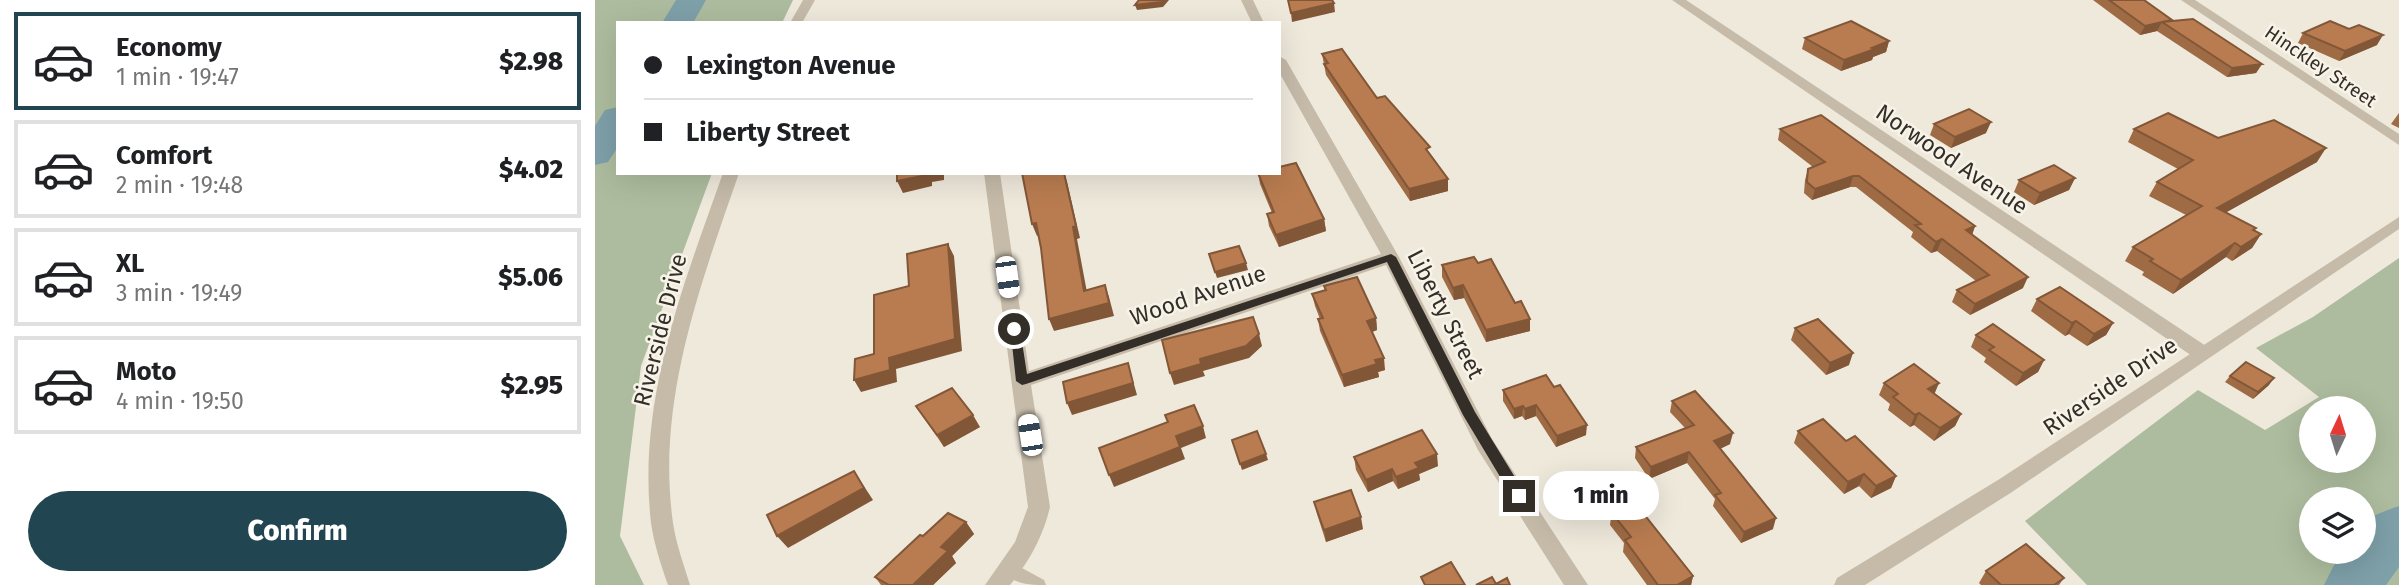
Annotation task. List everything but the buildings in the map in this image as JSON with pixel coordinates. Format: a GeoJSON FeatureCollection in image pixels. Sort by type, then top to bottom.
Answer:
{"type":"FeatureCollection","features":[{"type":"Feature","properties":{"kind":"street"},"geometry":{"type":"LineString","coordinates":[[797,21],[809,0]]}},
{"type":"Feature","properties":{"kind":"street"},"geometry":{"type":"LineString","coordinates":[[1247,0],[1257,21]]}},
{"type":"Feature","properties":{"kind":"street","name":"Norwood Avenue"},"geometry":{"type":"LineString","coordinates":[[1678,0],[2202,353]]}},
{"type":"Feature","properties":{"kind":"street","name":"Hinckley Street"},"geometry":{"type":"LineString","coordinates":[[2187,0],[2399,141]]}},
{"type":"Feature","properties":{"kind":"street","name":"Liberty Street"},"geometry":{"type":"LineString","coordinates":[[1281,64],[1391,257],[1485,444],[1577,585]]}},
{"type":"Feature","properties":{"kind":"street","name":"Riverside Drive"},"geometry":{"type":"LineString","coordinates":[[679,585],[662,526],[659,497],[659,441],[663,408],[676,346],[730,175]]}},
{"type":"Feature","properties":{"kind":"street"},"geometry":{"type":"LineString","coordinates":[[992,175],[1039,507],[1036,525],[996,585]]}},
{"type":"Feature","properties":{"kind":"street","name":"Riverside Drive"},"geometry":{"type":"LineString","coordinates":[[1845,585],[2005,486],[2399,222]]}},
{"type":"Feature","properties":{"kind":"street","name":"Wood Avenue"},"geometry":{"type":"LineString","coordinates":[[1022,381],[1391,257]]}},
{"type":"Feature","properties":{"kind":"lane"},"geometry":{"type":"LineString","coordinates":[[1009,568],[1038,585]]}},
{"type":"Feature","properties":{"kind":"green space"},"geometry":{"type":"Polygon","coordinates":[[[595,0],[793,0],[783,21],[616,21],[616,175],[711,175],[641,366],[620,536],[644,585],[595,585],[595,0]]]}},
{"type":"Feature","properties":{"kind":"green space"},"geometry":{"type":"Polygon","coordinates":[[[2399,258],[2399,585],[2087,585],[2025,521],[2198,390],[2265,430],[2299,409],[2299,473],[2377,472],[2377,396],[2318,396],[2256,348],[2313,317],[2399,258]]]}},
{"type":"Feature","properties":{"kind":"waterway"},"geometry":{"type":"LineString","coordinates":[[678,21],[691,0]]}},
{"type":"Feature","properties":{"kind":"waterway"},"geometry":{"type":"LineString","coordinates":[[595,154],[616,121]]}},
{"type":"Feature","properties":{"kind":"waterway"},"geometry":{"type":"LineString","coordinates":[[2353,585],[2393,532],[2399,529]]}},
{"type":"Feature","properties":{"kind":"route"},"geometry":{"type":"LineString","coordinates":[[1014,329],[1022,381],[1391,257],[1485,444],[1519,496]]}}]}
